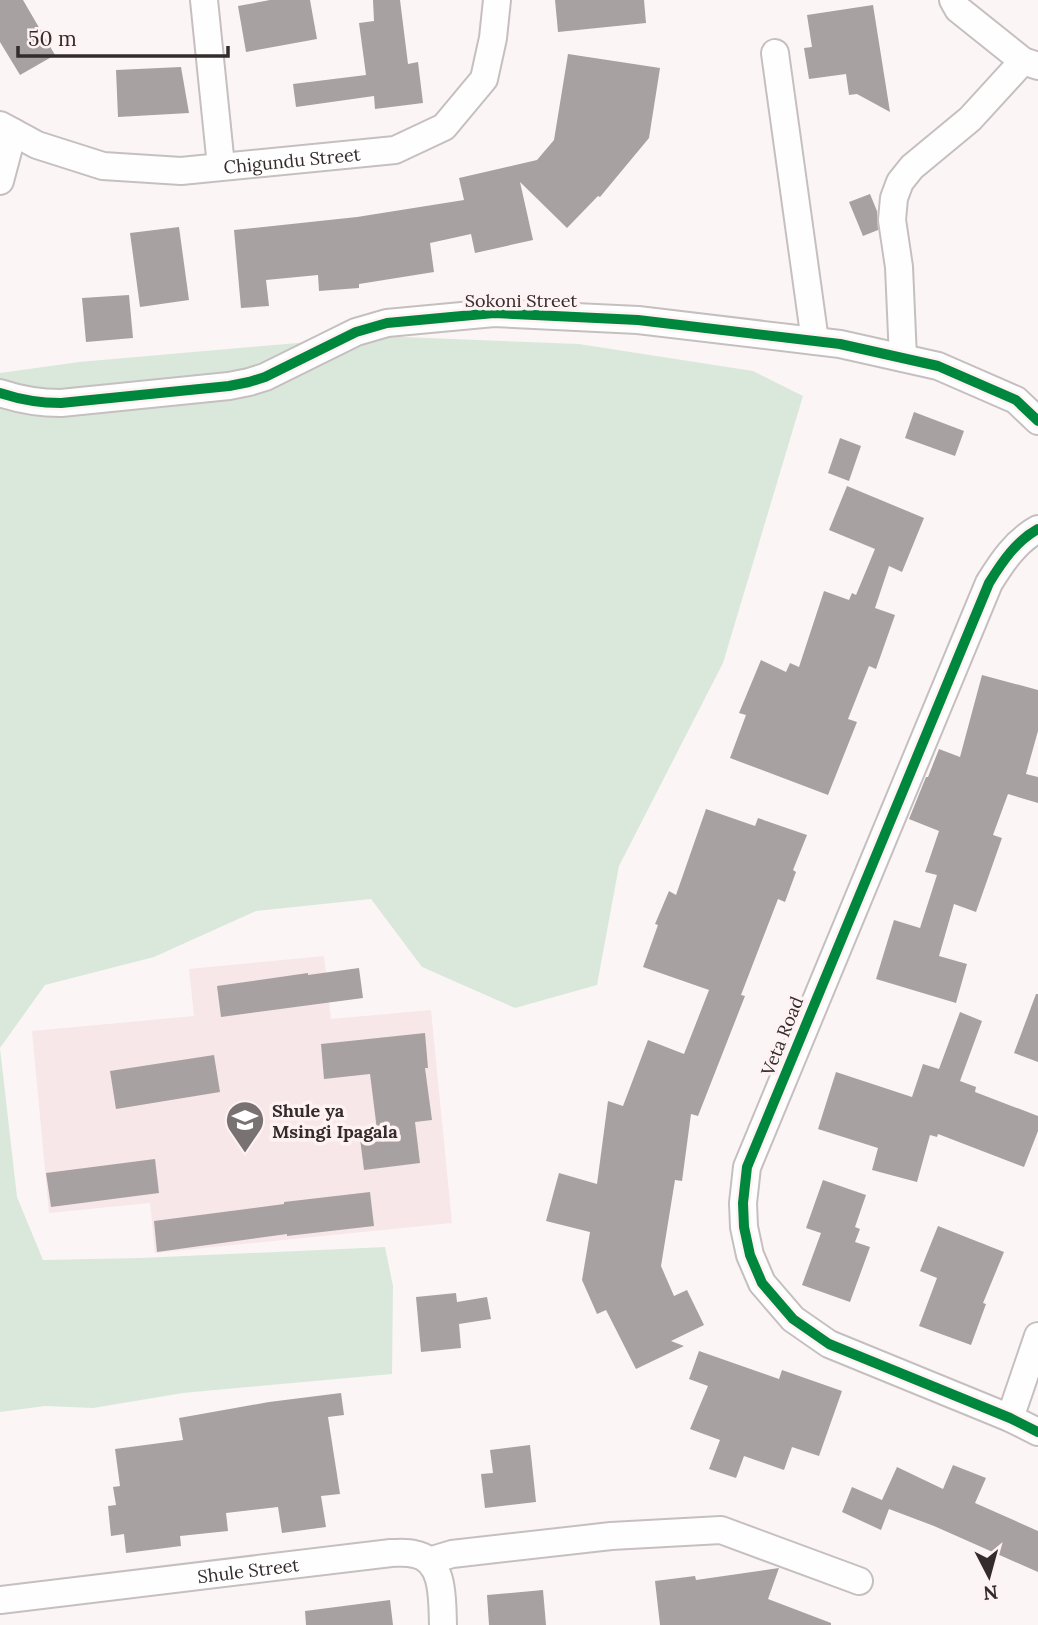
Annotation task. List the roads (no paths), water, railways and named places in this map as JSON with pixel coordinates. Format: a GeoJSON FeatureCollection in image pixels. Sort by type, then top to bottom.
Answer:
{"type":"FeatureCollection","features":[{"type":"Feature","properties":{"kind":"street"},"geometry":{"type":"LineString","coordinates":[[204,0],[221,166]]}},
{"type":"Feature","properties":{"kind":"street","name":"Chigundu Street"},"geometry":{"type":"LineString","coordinates":[[7,128],[37,145],[103,166],[181,172],[396,150],[444,127],[484,79],[493,38],[497,0]]}},
{"type":"Feature","properties":{"kind":"street"},"geometry":{"type":"LineString","coordinates":[[903,358],[899,267],[892,220],[894,198],[900,182],[912,167],[1030,64],[958,9],[953,0]]}},
{"type":"Feature","properties":{"kind":"street"},"geometry":{"type":"LineString","coordinates":[[775,53],[815,341]]}},
{"type":"Feature","properties":{"kind":"street"},"geometry":{"type":"LineString","coordinates":[[0,181],[7,128]]}},
{"type":"Feature","properties":{"kind":"street","name":"Sokoni Street"},"geometry":{"type":"LineString","coordinates":[[0,393],[21,400],[61,403],[229,386],[265,377],[356,332],[387,323],[494,313],[638,320],[840,344],[938,366],[1016,400],[1038,421]]}},
{"type":"Feature","properties":{"kind":"street","name":"Veta Road"},"geometry":{"type":"LineString","coordinates":[[1038,529],[1006,556],[989,583],[747,1167],[743,1203],[744,1227],[750,1255],[762,1283],[793,1319],[829,1344],[1038,1432]]}},
{"type":"Feature","properties":{"kind":"street"},"geometry":{"type":"LineString","coordinates":[[1010,1418],[1038,1336]]}},
{"type":"Feature","properties":{"kind":"street"},"geometry":{"type":"LineString","coordinates":[[443,1625],[441,1588],[436,1571],[429,1561],[452,1554],[585,1539],[721,1530],[859,1581]]}},
{"type":"Feature","properties":{"kind":"street","name":"Shule Street"},"geometry":{"type":"LineString","coordinates":[[0,1600],[391,1553],[416,1554],[429,1561]]}},
{"type":"Feature","properties":{"kind":"place","name":"Shule ya Msingi Ipagala"},"geometry":{"type":"Point","coordinates":[245,1154]}}]}
